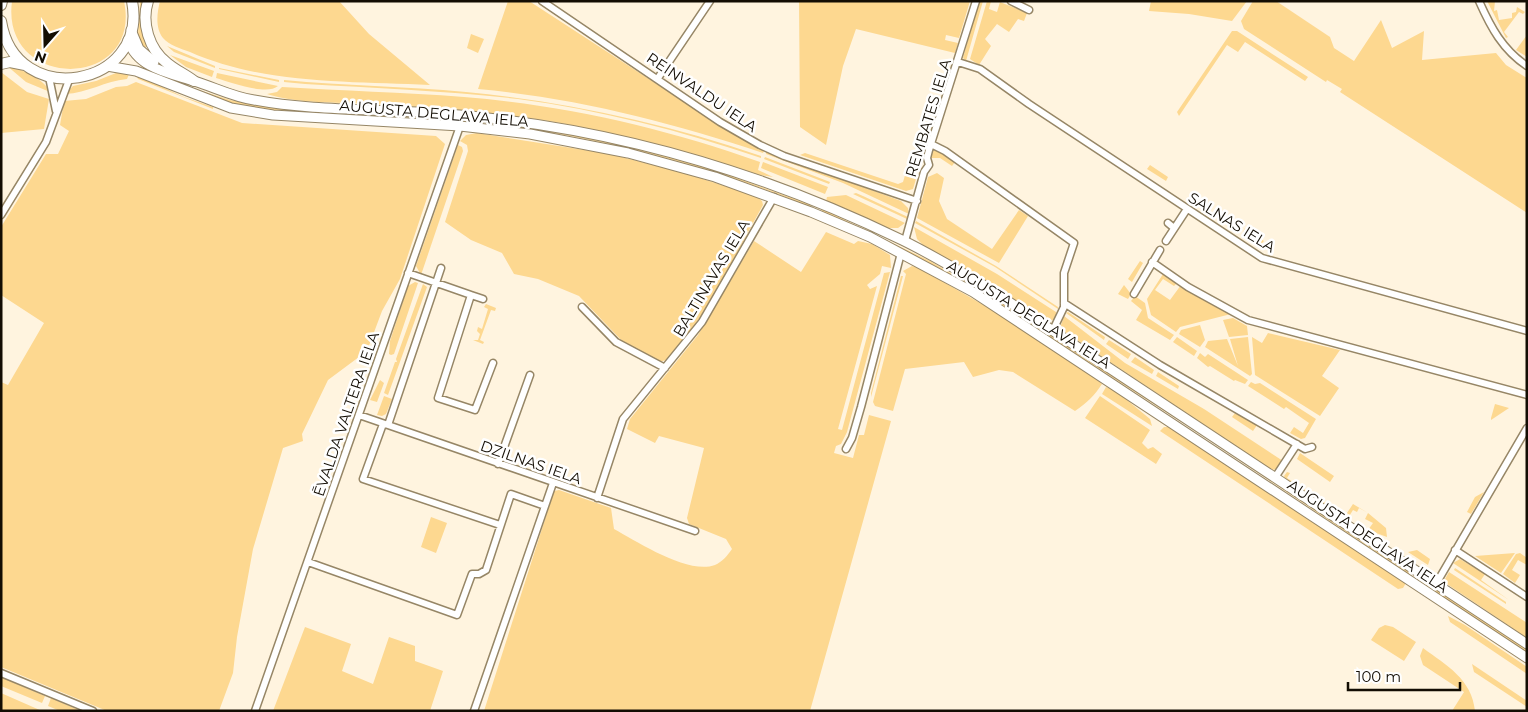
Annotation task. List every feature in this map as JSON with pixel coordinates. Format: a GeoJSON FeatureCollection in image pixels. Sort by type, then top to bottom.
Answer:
{"type":"FeatureCollection","features":[{"type":"Feature","properties":{"kind":"main road"},"geometry":{"type":"LineString","coordinates":[[1,5],[2,1]]}},
{"type":"Feature","properties":{"kind":"main road"},"geometry":{"type":"LineString","coordinates":[[1,64],[10,62],[26,65],[49,77],[69,80],[89,76],[107,66],[122,51],[130,35],[132,1]]}},
{"type":"Feature","properties":{"kind":"main road"},"geometry":{"type":"LineString","coordinates":[[148,1],[145,22],[152,46],[167,64],[194,81]]}},
{"type":"Feature","properties":{"kind":"main road"},"geometry":{"type":"LineString","coordinates":[[2,26],[8,44],[26,65]]}},
{"type":"Feature","properties":{"kind":"main road","name":"AUGUSTA DEGLAVA IELA"},"geometry":{"type":"LineString","coordinates":[[130,35],[144,55],[169,72],[254,100],[297,106],[470,115],[536,123],[631,142],[710,163],[786,189],[904,241],[992,290],[1276,476],[1527,644]]}},
{"type":"Feature","properties":{"kind":"main road"},"geometry":{"type":"LineString","coordinates":[[1,57],[12,55],[18,57]]}},
{"type":"Feature","properties":{"kind":"main road","name":"AUGUSTA DEGLAVA IELA"},"geometry":{"type":"LineString","coordinates":[[107,66],[133,70],[230,108],[256,112],[460,126],[530,134],[628,153],[715,177],[840,224],[901,253],[986,300],[1527,658]]}},
{"type":"Feature","properties":{"kind":"main road"},"geometry":{"type":"LineString","coordinates":[[986,300],[992,290]]}},
{"type":"Feature","properties":{"kind":"street","name":"REINVALDU IELA"},"geometry":{"type":"LineString","coordinates":[[542,1],[658,78],[720,122],[760,145],[784,156],[917,201]]}},
{"type":"Feature","properties":{"kind":"street"},"geometry":{"type":"LineString","coordinates":[[658,78],[710,1]]}},
{"type":"Feature","properties":{"kind":"street","name":"REMBATES IELA"},"geometry":{"type":"LineString","coordinates":[[904,241],[924,172],[929,165],[927,158],[931,144],[976,1]]}},
{"type":"Feature","properties":{"kind":"street"},"geometry":{"type":"LineString","coordinates":[[1011,1],[1029,10]]}},
{"type":"Feature","properties":{"kind":"street"},"geometry":{"type":"LineString","coordinates":[[1479,1],[1499,40],[1512,56],[1527,66]]}},
{"type":"Feature","properties":{"kind":"street","name":"SALNAS IELA"},"geometry":{"type":"LineString","coordinates":[[958,62],[980,69],[1262,258],[1527,331]]}},
{"type":"Feature","properties":{"kind":"street"},"geometry":{"type":"LineString","coordinates":[[49,77],[56,111]]}},
{"type":"Feature","properties":{"kind":"street"},"geometry":{"type":"LineString","coordinates":[[1,215],[46,142],[69,80]]}},
{"type":"Feature","properties":{"kind":"street","name":"ĒVALDA VALTERA IELA"},"geometry":{"type":"LineString","coordinates":[[255,711],[460,126]]}},
{"type":"Feature","properties":{"kind":"street"},"geometry":{"type":"LineString","coordinates":[[931,144],[1074,243],[1064,272],[1062,295],[1064,303],[1053,330]]}},
{"type":"Feature","properties":{"kind":"street","name":"BALTINAVAS IELA"},"geometry":{"type":"LineString","coordinates":[[597,498],[623,418],[702,322],[774,198]]}},
{"type":"Feature","properties":{"kind":"street"},"geometry":{"type":"LineString","coordinates":[[1166,241],[1187,208]]}},
{"type":"Feature","properties":{"kind":"street"},"geometry":{"type":"LineString","coordinates":[[1168,224],[1174,228]]}},
{"type":"Feature","properties":{"kind":"street"},"geometry":{"type":"LineString","coordinates":[[1134,294],[1160,250]]}},
{"type":"Feature","properties":{"kind":"street"},"geometry":{"type":"LineString","coordinates":[[846,449],[852,438],[861,407],[901,253]]}},
{"type":"Feature","properties":{"kind":"street"},"geometry":{"type":"LineString","coordinates":[[1152,262],[1188,287],[1248,320],[1527,395]]}},
{"type":"Feature","properties":{"kind":"street"},"geometry":{"type":"LineString","coordinates":[[441,268],[363,480],[500,525]]}},
{"type":"Feature","properties":{"kind":"street"},"geometry":{"type":"LineString","coordinates":[[408,273],[483,299]]}},
{"type":"Feature","properties":{"kind":"street"},"geometry":{"type":"LineString","coordinates":[[471,295],[438,398],[475,410],[493,363]]}},
{"type":"Feature","properties":{"kind":"street"},"geometry":{"type":"LineString","coordinates":[[1064,303],[1166,369],[1307,450],[1312,447]]}},
{"type":"Feature","properties":{"kind":"street"},"geometry":{"type":"LineString","coordinates":[[582,307],[616,342],[665,368]]}},
{"type":"Feature","properties":{"kind":"street"},"geometry":{"type":"LineString","coordinates":[[498,464],[530,376]]}},
{"type":"Feature","properties":{"kind":"street","name":"DZILNAS IELA"},"geometry":{"type":"LineString","coordinates":[[358,415],[695,531]]}},
{"type":"Feature","properties":{"kind":"street"},"geometry":{"type":"LineString","coordinates":[[1436,584],[1527,428]]}},
{"type":"Feature","properties":{"kind":"street"},"geometry":{"type":"LineString","coordinates":[[1276,476],[1297,444]]}},
{"type":"Feature","properties":{"kind":"street"},"geometry":{"type":"LineString","coordinates":[[474,711],[554,483]]}},
{"type":"Feature","properties":{"kind":"street"},"geometry":{"type":"LineString","coordinates":[[308,562],[457,615],[472,574],[479,574],[486,570],[511,494],[545,506]]}},
{"type":"Feature","properties":{"kind":"street"},"geometry":{"type":"LineString","coordinates":[[1455,550],[1527,597]]}},
{"type":"Feature","properties":{"kind":"street"},"geometry":{"type":"LineString","coordinates":[[1,672],[93,711]]}},
{"type":"Feature","properties":{"kind":"shaded area"},"geometry":{"type":"Polygon","coordinates":[[[12,1],[124,1],[124,31],[113,52],[94,65],[71,69],[47,65],[27,52],[14,31],[12,1]]]}},
{"type":"Feature","properties":{"kind":"shaded area"},"geometry":{"type":"Polygon","coordinates":[[[140,1],[145,1],[149,45],[143,49],[138,35],[140,1]]]}},
{"type":"Feature","properties":{"kind":"shaded area"},"geometry":{"type":"Polygon","coordinates":[[[160,1],[339,1],[369,34],[430,85],[339,82],[278,76],[248,71],[219,63],[168,43],[163,38],[158,25],[160,1]]]}},
{"type":"Feature","properties":{"kind":"shaded area"},"geometry":{"type":"Polygon","coordinates":[[[508,1],[529,1],[732,133],[764,151],[763,153],[693,131],[587,105],[551,98],[478,89],[508,1]]]}},
{"type":"Feature","properties":{"kind":"shaded area"},"geometry":{"type":"Polygon","coordinates":[[[799,1],[970,1],[959,38],[946,35],[945,40],[958,43],[955,53],[856,29],[843,66],[826,145],[800,127],[799,1]]]}},
{"type":"Feature","properties":{"kind":"shaded area"},"geometry":{"type":"Polygon","coordinates":[[[979,1],[983,1],[966,61],[963,58],[979,1]]]}},
{"type":"Feature","properties":{"kind":"shaded area"},"geometry":{"type":"Polygon","coordinates":[[[987,1],[991,1],[989,9],[997,12],[1000,2],[1027,13],[1024,21],[1018,19],[1009,32],[997,24],[985,39],[991,46],[979,65],[970,59],[987,1]]]}},
{"type":"Feature","properties":{"kind":"shaded area"},"geometry":{"type":"Polygon","coordinates":[[[1151,1],[1247,1],[1232,21],[1189,14],[1149,11],[1151,1]]]}},
{"type":"Feature","properties":{"kind":"shaded area"},"geometry":{"type":"Polygon","coordinates":[[[1253,1],[1276,1],[1330,37],[1334,48],[1354,61],[1381,20],[1392,48],[1424,31],[1422,60],[1496,53],[1506,65],[1527,78],[1527,213],[1340,92],[1342,89],[1327,80],[1326,82],[1244,29],[1241,21],[1253,1]]]}},
{"type":"Feature","properties":{"kind":"shaded area"},"geometry":{"type":"Polygon","coordinates":[[[1487,1],[1495,1],[1494,11],[1497,10],[1499,20],[1512,18],[1512,13],[1516,12],[1517,7],[1525,12],[1523,14],[1519,12],[1504,32],[1508,37],[1506,38],[1487,1]]]}},
{"type":"Feature","properties":{"kind":"shaded area"},"geometry":{"type":"Polygon","coordinates":[[[1232,31],[1237,31],[1308,77],[1305,81],[1245,42],[1238,52],[1227,45],[1179,116],[1177,112],[1232,31]]]}},
{"type":"Feature","properties":{"kind":"shaded area"},"geometry":{"type":"Polygon","coordinates":[[[471,34],[484,39],[478,53],[467,48],[471,34]]]}},
{"type":"Feature","properties":{"kind":"shaded area"},"geometry":{"type":"Polygon","coordinates":[[[1527,35],[1527,57],[1516,50],[1527,35]]]}},
{"type":"Feature","properties":{"kind":"shaded area"},"geometry":{"type":"Polygon","coordinates":[[[167,46],[215,66],[215,68],[174,52],[167,46]]]}},
{"type":"Feature","properties":{"kind":"shaded area"},"geometry":{"type":"Polygon","coordinates":[[[170,55],[214,71],[212,77],[186,67],[170,55]]]}},
{"type":"Feature","properties":{"kind":"shaded area"},"geometry":{"type":"Polygon","coordinates":[[[141,63],[193,88],[230,100],[268,107],[459,118],[585,135],[712,169],[811,205],[810,207],[682,162],[549,132],[460,120],[287,112],[231,103],[207,96],[173,82],[140,66],[141,63]]]}},
{"type":"Feature","properties":{"kind":"shaded area"},"geometry":{"type":"Polygon","coordinates":[[[6,65],[24,71],[43,83],[50,92],[26,82],[6,65]]]}},
{"type":"Feature","properties":{"kind":"shaded area"},"geometry":{"type":"Polygon","coordinates":[[[219,69],[279,80],[279,82],[219,69]]]}},
{"type":"Feature","properties":{"kind":"shaded area"},"geometry":{"type":"Polygon","coordinates":[[[121,71],[130,72],[127,79],[81,92],[65,94],[73,86],[96,81],[121,71]]]}},
{"type":"Feature","properties":{"kind":"shaded area"},"geometry":{"type":"Polygon","coordinates":[[[1,72],[27,92],[49,99],[44,129],[1,133],[1,72]]]}},
{"type":"Feature","properties":{"kind":"shaded area"},"geometry":{"type":"Polygon","coordinates":[[[217,73],[278,86],[266,90],[257,89],[216,78],[217,73]]]}},
{"type":"Feature","properties":{"kind":"shaded area"},"geometry":{"type":"Polygon","coordinates":[[[136,75],[184,97],[213,107],[213,109],[138,79],[136,75]]]}},
{"type":"Feature","properties":{"kind":"shaded area"},"geometry":{"type":"Polygon","coordinates":[[[284,80],[443,90],[504,96],[578,108],[615,115],[689,133],[761,156],[761,158],[641,122],[549,104],[465,94],[305,84],[284,82],[284,80]]]}},
{"type":"Feature","properties":{"kind":"shaded area"},"geometry":{"type":"Polygon","coordinates":[[[136,82],[242,123],[436,136],[445,144],[400,279],[382,311],[367,351],[328,380],[302,434],[303,441],[283,448],[253,549],[237,637],[233,673],[219,711],[107,711],[1,667],[1,382],[8,385],[44,323],[1,295],[1,227],[46,154],[58,154],[69,131],[60,125],[64,101],[86,99],[116,87],[127,86],[136,82]]]}},
{"type":"Feature","properties":{"kind":"shaded area"},"geometry":{"type":"Polygon","coordinates":[[[282,87],[464,97],[577,112],[651,129],[724,150],[760,162],[758,170],[773,177],[634,139],[538,119],[437,108],[292,100],[267,94],[277,92],[282,87]]]}},
{"type":"Feature","properties":{"kind":"shaded area"},"geometry":{"type":"Polygon","coordinates":[[[477,133],[610,154],[684,173],[756,196],[762,201],[763,205],[699,322],[667,360],[658,362],[625,344],[579,296],[538,279],[514,274],[502,253],[471,240],[445,222],[468,151],[467,145],[460,141],[466,135],[477,133]]]}},
{"type":"Feature","properties":{"kind":"shaded area"},"geometry":{"type":"Polygon","coordinates":[[[458,145],[462,147],[463,151],[421,275],[416,266],[458,145]]]}},
{"type":"Feature","properties":{"kind":"shaded area"},"geometry":{"type":"Polygon","coordinates":[[[937,150],[955,162],[952,166],[940,158],[931,158],[933,151],[937,150]]]}},
{"type":"Feature","properties":{"kind":"shaded area"},"geometry":{"type":"Polygon","coordinates":[[[766,151],[901,201],[908,208],[909,214],[843,183],[766,154],[766,151]]]}},
{"type":"Feature","properties":{"kind":"shaded area"},"geometry":{"type":"Polygon","coordinates":[[[805,153],[898,184],[903,182],[906,172],[914,174],[916,179],[913,189],[906,191],[800,155],[805,153]]]}},
{"type":"Feature","properties":{"kind":"shaded area"},"geometry":{"type":"Polygon","coordinates":[[[765,157],[830,182],[829,184],[764,159],[765,157]]]}},
{"type":"Feature","properties":{"kind":"shaded area"},"geometry":{"type":"Polygon","coordinates":[[[763,162],[828,187],[825,194],[761,168],[763,162]]]}},
{"type":"Feature","properties":{"kind":"shaded area"},"geometry":{"type":"Polygon","coordinates":[[[1150,165],[1168,177],[1166,181],[1147,169],[1150,165]]]}},
{"type":"Feature","properties":{"kind":"shaded area"},"geometry":{"type":"Polygon","coordinates":[[[937,173],[944,178],[939,201],[947,219],[992,249],[1019,210],[1028,216],[999,263],[917,218],[928,177],[937,173]]]}},
{"type":"Feature","properties":{"kind":"shaded area"},"geometry":{"type":"Polygon","coordinates":[[[856,193],[908,217],[907,219],[853,194],[856,193]]]}},
{"type":"Feature","properties":{"kind":"shaded area"},"geometry":{"type":"Polygon","coordinates":[[[846,195],[905,223],[898,228],[886,228],[826,201],[827,197],[846,195]]]}},
{"type":"Feature","properties":{"kind":"shaded area"},"geometry":{"type":"Polygon","coordinates":[[[822,209],[930,261],[984,293],[876,236],[821,212],[822,209]]]}},
{"type":"Feature","properties":{"kind":"shaded area"},"geometry":{"type":"Polygon","coordinates":[[[916,221],[996,266],[1058,307],[1058,309],[995,267],[915,223],[916,221]]]}},
{"type":"Feature","properties":{"kind":"shaded area"},"geometry":{"type":"Polygon","coordinates":[[[914,227],[997,274],[1056,312],[1053,320],[1044,319],[983,280],[926,248],[917,239],[914,227]]]}},
{"type":"Feature","properties":{"kind":"shaded area"},"geometry":{"type":"Polygon","coordinates":[[[1245,228],[1264,241],[1261,244],[1243,232],[1245,228]]]}},
{"type":"Feature","properties":{"kind":"shaded area"},"geometry":{"type":"Polygon","coordinates":[[[826,232],[854,244],[858,241],[872,244],[890,255],[891,268],[882,266],[880,274],[867,285],[870,289],[877,286],[838,429],[842,430],[884,273],[890,272],[847,432],[841,444],[836,446],[834,453],[853,458],[859,435],[864,435],[869,415],[891,421],[810,711],[484,711],[554,491],[559,490],[611,508],[614,529],[663,556],[678,561],[704,567],[715,565],[732,549],[726,539],[689,524],[687,518],[704,448],[659,436],[655,443],[627,429],[630,419],[698,335],[754,241],[801,272],[826,232]]]}},
{"type":"Feature","properties":{"kind":"shaded area"},"geometry":{"type":"Polygon","coordinates":[[[1140,261],[1143,263],[1132,282],[1128,279],[1140,261]]]}},
{"type":"Feature","properties":{"kind":"shaded area"},"geometry":{"type":"Polygon","coordinates":[[[912,266],[919,268],[987,307],[1102,384],[1090,399],[1075,411],[1013,372],[999,370],[973,377],[964,362],[905,369],[893,411],[875,406],[873,402],[906,274],[903,271],[912,266]]]}},
{"type":"Feature","properties":{"kind":"shaded area"},"geometry":{"type":"Polygon","coordinates":[[[1163,274],[1177,283],[1174,286],[1163,279],[1155,290],[1170,300],[1181,285],[1231,314],[1180,327],[1176,332],[1151,315],[1147,299],[1163,274]]]}},
{"type":"Feature","properties":{"kind":"shaded area"},"geometry":{"type":"Polygon","coordinates":[[[901,276],[903,276],[871,397],[871,393],[901,276]]]}},
{"type":"Feature","properties":{"kind":"shaded area"},"geometry":{"type":"Polygon","coordinates":[[[415,282],[418,283],[394,354],[391,355],[389,354],[390,341],[408,286],[415,282]]]}},
{"type":"Feature","properties":{"kind":"shaded area"},"geometry":{"type":"Polygon","coordinates":[[[423,284],[427,287],[388,395],[384,393],[395,362],[397,362],[396,359],[423,284]]]}},
{"type":"Feature","properties":{"kind":"shaded area"},"geometry":{"type":"Polygon","coordinates":[[[1124,285],[1131,294],[1128,299],[1118,294],[1124,285]]]}},
{"type":"Feature","properties":{"kind":"shaded area"},"geometry":{"type":"Polygon","coordinates":[[[1135,296],[1145,303],[1148,318],[1174,335],[1170,340],[1136,320],[1142,310],[1131,301],[1135,296]]]}},
{"type":"Feature","properties":{"kind":"shaded area"},"geometry":{"type":"Polygon","coordinates":[[[995,298],[1186,424],[1186,425],[994,301],[995,298]]]}},
{"type":"Feature","properties":{"kind":"shaded area"},"geometry":{"type":"Polygon","coordinates":[[[486,304],[496,308],[495,311],[491,310],[480,340],[484,342],[483,344],[473,340],[478,340],[480,334],[477,331],[478,327],[482,329],[488,309],[484,307],[486,304]]]}},
{"type":"Feature","properties":{"kind":"shaded area"},"geometry":{"type":"Polygon","coordinates":[[[1068,312],[1105,337],[1104,340],[1066,313],[1068,312]]]}},
{"type":"Feature","properties":{"kind":"shaded area"},"geometry":{"type":"Polygon","coordinates":[[[1064,316],[1125,363],[1204,409],[1283,461],[1277,469],[1272,470],[1062,330],[1061,325],[1064,316]]]}},
{"type":"Feature","properties":{"kind":"shaded area"},"geometry":{"type":"Polygon","coordinates":[[[1233,318],[1247,326],[1248,335],[1229,337],[1223,320],[1233,318]]]}},
{"type":"Feature","properties":{"kind":"shaded area"},"geometry":{"type":"Polygon","coordinates":[[[1200,325],[1205,340],[1200,347],[1179,334],[1181,330],[1200,325]]]}},
{"type":"Feature","properties":{"kind":"shaded area"},"geometry":{"type":"Polygon","coordinates":[[[1268,333],[1340,350],[1322,376],[1339,388],[1320,416],[1255,375],[1252,337],[1262,343],[1268,333]]]}},
{"type":"Feature","properties":{"kind":"shaded area"},"geometry":{"type":"Polygon","coordinates":[[[1177,337],[1197,351],[1194,356],[1173,342],[1177,337]]]}},
{"type":"Feature","properties":{"kind":"shaded area"},"geometry":{"type":"Polygon","coordinates":[[[1248,337],[1252,374],[1250,376],[1205,347],[1208,341],[1227,339],[1238,366],[1230,339],[1248,337]]]}},
{"type":"Feature","properties":{"kind":"shaded area"},"geometry":{"type":"Polygon","coordinates":[[[1109,340],[1131,354],[1128,359],[1106,344],[1109,340]]]}},
{"type":"Feature","properties":{"kind":"shaded area"},"geometry":{"type":"Polygon","coordinates":[[[1200,353],[1205,357],[1208,354],[1248,380],[1245,384],[1234,381],[1210,366],[1208,367],[1197,358],[1200,353]]]}},
{"type":"Feature","properties":{"kind":"shaded area"},"geometry":{"type":"Polygon","coordinates":[[[1135,357],[1154,370],[1152,374],[1131,362],[1135,357]]]}},
{"type":"Feature","properties":{"kind":"shaded area"},"geometry":{"type":"Polygon","coordinates":[[[1158,372],[1179,386],[1178,389],[1156,376],[1158,372]]]}},
{"type":"Feature","properties":{"kind":"shaded area"},"geometry":{"type":"Polygon","coordinates":[[[380,380],[384,383],[377,402],[370,400],[380,380]]]}},
{"type":"Feature","properties":{"kind":"shaded area"},"geometry":{"type":"Polygon","coordinates":[[[1251,382],[1255,384],[1260,383],[1316,419],[1305,438],[1301,439],[1290,433],[1294,427],[1303,433],[1309,423],[1286,407],[1284,409],[1248,386],[1251,382]]]}},
{"type":"Feature","properties":{"kind":"shaded area"},"geometry":{"type":"Polygon","coordinates":[[[1106,387],[1116,391],[1150,419],[1152,426],[1102,394],[1106,387]]]}},
{"type":"Feature","properties":{"kind":"shaded area"},"geometry":{"type":"Polygon","coordinates":[[[384,396],[392,399],[386,414],[382,416],[377,415],[384,396]]]}},
{"type":"Feature","properties":{"kind":"shaded area"},"geometry":{"type":"Polygon","coordinates":[[[1100,396],[1150,430],[1142,443],[1148,449],[1153,447],[1162,454],[1156,464],[1085,418],[1100,396]]]}},
{"type":"Feature","properties":{"kind":"shaded area"},"geometry":{"type":"Polygon","coordinates":[[[1495,404],[1509,408],[1491,420],[1491,418],[1495,404]]]}},
{"type":"Feature","properties":{"kind":"shaded area"},"geometry":{"type":"Polygon","coordinates":[[[1235,413],[1257,425],[1253,431],[1232,417],[1235,413]]]}},
{"type":"Feature","properties":{"kind":"shaded area"},"geometry":{"type":"Polygon","coordinates":[[[1164,427],[1171,427],[1406,583],[1403,588],[1398,589],[1160,431],[1164,427]]]}},
{"type":"Feature","properties":{"kind":"shaded area"},"geometry":{"type":"Polygon","coordinates":[[[1196,431],[1198,431],[1412,572],[1410,575],[1196,431]]]}},
{"type":"Feature","properties":{"kind":"shaded area"},"geometry":{"type":"Polygon","coordinates":[[[1300,453],[1334,476],[1330,482],[1297,459],[1300,453]]]}},
{"type":"Feature","properties":{"kind":"shaded area"},"geometry":{"type":"Polygon","coordinates":[[[1287,472],[1290,473],[1287,478],[1345,516],[1353,504],[1368,513],[1359,508],[1357,512],[1353,510],[1348,518],[1344,517],[1285,478],[1284,476],[1287,472]]]}},
{"type":"Feature","properties":{"kind":"shaded area"},"geometry":{"type":"Polygon","coordinates":[[[1484,492],[1471,514],[1467,512],[1475,497],[1484,492]]]}},
{"type":"Feature","properties":{"kind":"shaded area"},"geometry":{"type":"Polygon","coordinates":[[[1368,513],[1386,528],[1387,537],[1368,530],[1373,523],[1365,519],[1368,513]]]}},
{"type":"Feature","properties":{"kind":"shaded area"},"geometry":{"type":"Polygon","coordinates":[[[431,517],[447,523],[436,553],[421,547],[431,517]]]}},
{"type":"Feature","properties":{"kind":"shaded area"},"geometry":{"type":"Polygon","coordinates":[[[1417,550],[1430,559],[1428,565],[1408,552],[1417,550]]]}},
{"type":"Feature","properties":{"kind":"shaded area"},"geometry":{"type":"Polygon","coordinates":[[[1515,553],[1501,573],[1475,556],[1515,553]]]}},
{"type":"Feature","properties":{"kind":"shaded area"},"geometry":{"type":"Polygon","coordinates":[[[1520,553],[1527,558],[1527,565],[1518,560],[1512,570],[1520,575],[1515,583],[1503,574],[1516,554],[1520,553]]]}},
{"type":"Feature","properties":{"kind":"shaded area"},"geometry":{"type":"Polygon","coordinates":[[[1460,559],[1485,574],[1481,580],[1509,600],[1453,563],[1460,559]]]}},
{"type":"Feature","properties":{"kind":"shaded area"},"geometry":{"type":"Polygon","coordinates":[[[1455,568],[1506,602],[1506,604],[1454,570],[1455,568]]]}},
{"type":"Feature","properties":{"kind":"shaded area"},"geometry":{"type":"Polygon","coordinates":[[[1449,572],[1527,623],[1527,638],[1447,584],[1445,579],[1449,572]]]}},
{"type":"Feature","properties":{"kind":"shaded area"},"geometry":{"type":"Polygon","coordinates":[[[1422,579],[1527,649],[1527,656],[1421,582],[1422,579]]]}},
{"type":"Feature","properties":{"kind":"shaded area"},"geometry":{"type":"Polygon","coordinates":[[[1448,616],[1465,625],[1527,667],[1527,674],[1450,622],[1448,616]]]}},
{"type":"Feature","properties":{"kind":"shaded area"},"geometry":{"type":"Polygon","coordinates":[[[1385,625],[1393,627],[1416,642],[1404,661],[1371,640],[1379,628],[1385,625]]]}},
{"type":"Feature","properties":{"kind":"shaded area"},"geometry":{"type":"Polygon","coordinates":[[[305,627],[351,644],[342,671],[373,684],[389,637],[415,646],[415,661],[443,671],[430,711],[273,711],[305,627]]]}},
{"type":"Feature","properties":{"kind":"shaded area"},"geometry":{"type":"Polygon","coordinates":[[[1423,648],[1449,667],[1463,681],[1473,700],[1475,711],[1452,711],[1464,692],[1423,665],[1420,656],[1423,648]]]}},
{"type":"Feature","properties":{"kind":"shaded area"},"geometry":{"type":"Polygon","coordinates":[[[1472,664],[1527,701],[1527,707],[1474,672],[1472,664]]]}},
{"type":"Feature","properties":{"kind":"shaded area"},"geometry":{"type":"Polygon","coordinates":[[[1,677],[45,696],[42,703],[1,686],[1,677]]]}},
{"type":"Feature","properties":{"kind":"shaded area"},"geometry":{"type":"Polygon","coordinates":[[[1,693],[42,711],[1,711],[1,693]]]}},
{"type":"Feature","properties":{"kind":"shaded area"},"geometry":{"type":"Polygon","coordinates":[[[51,698],[81,711],[60,711],[48,706],[51,698]]]}}]}
